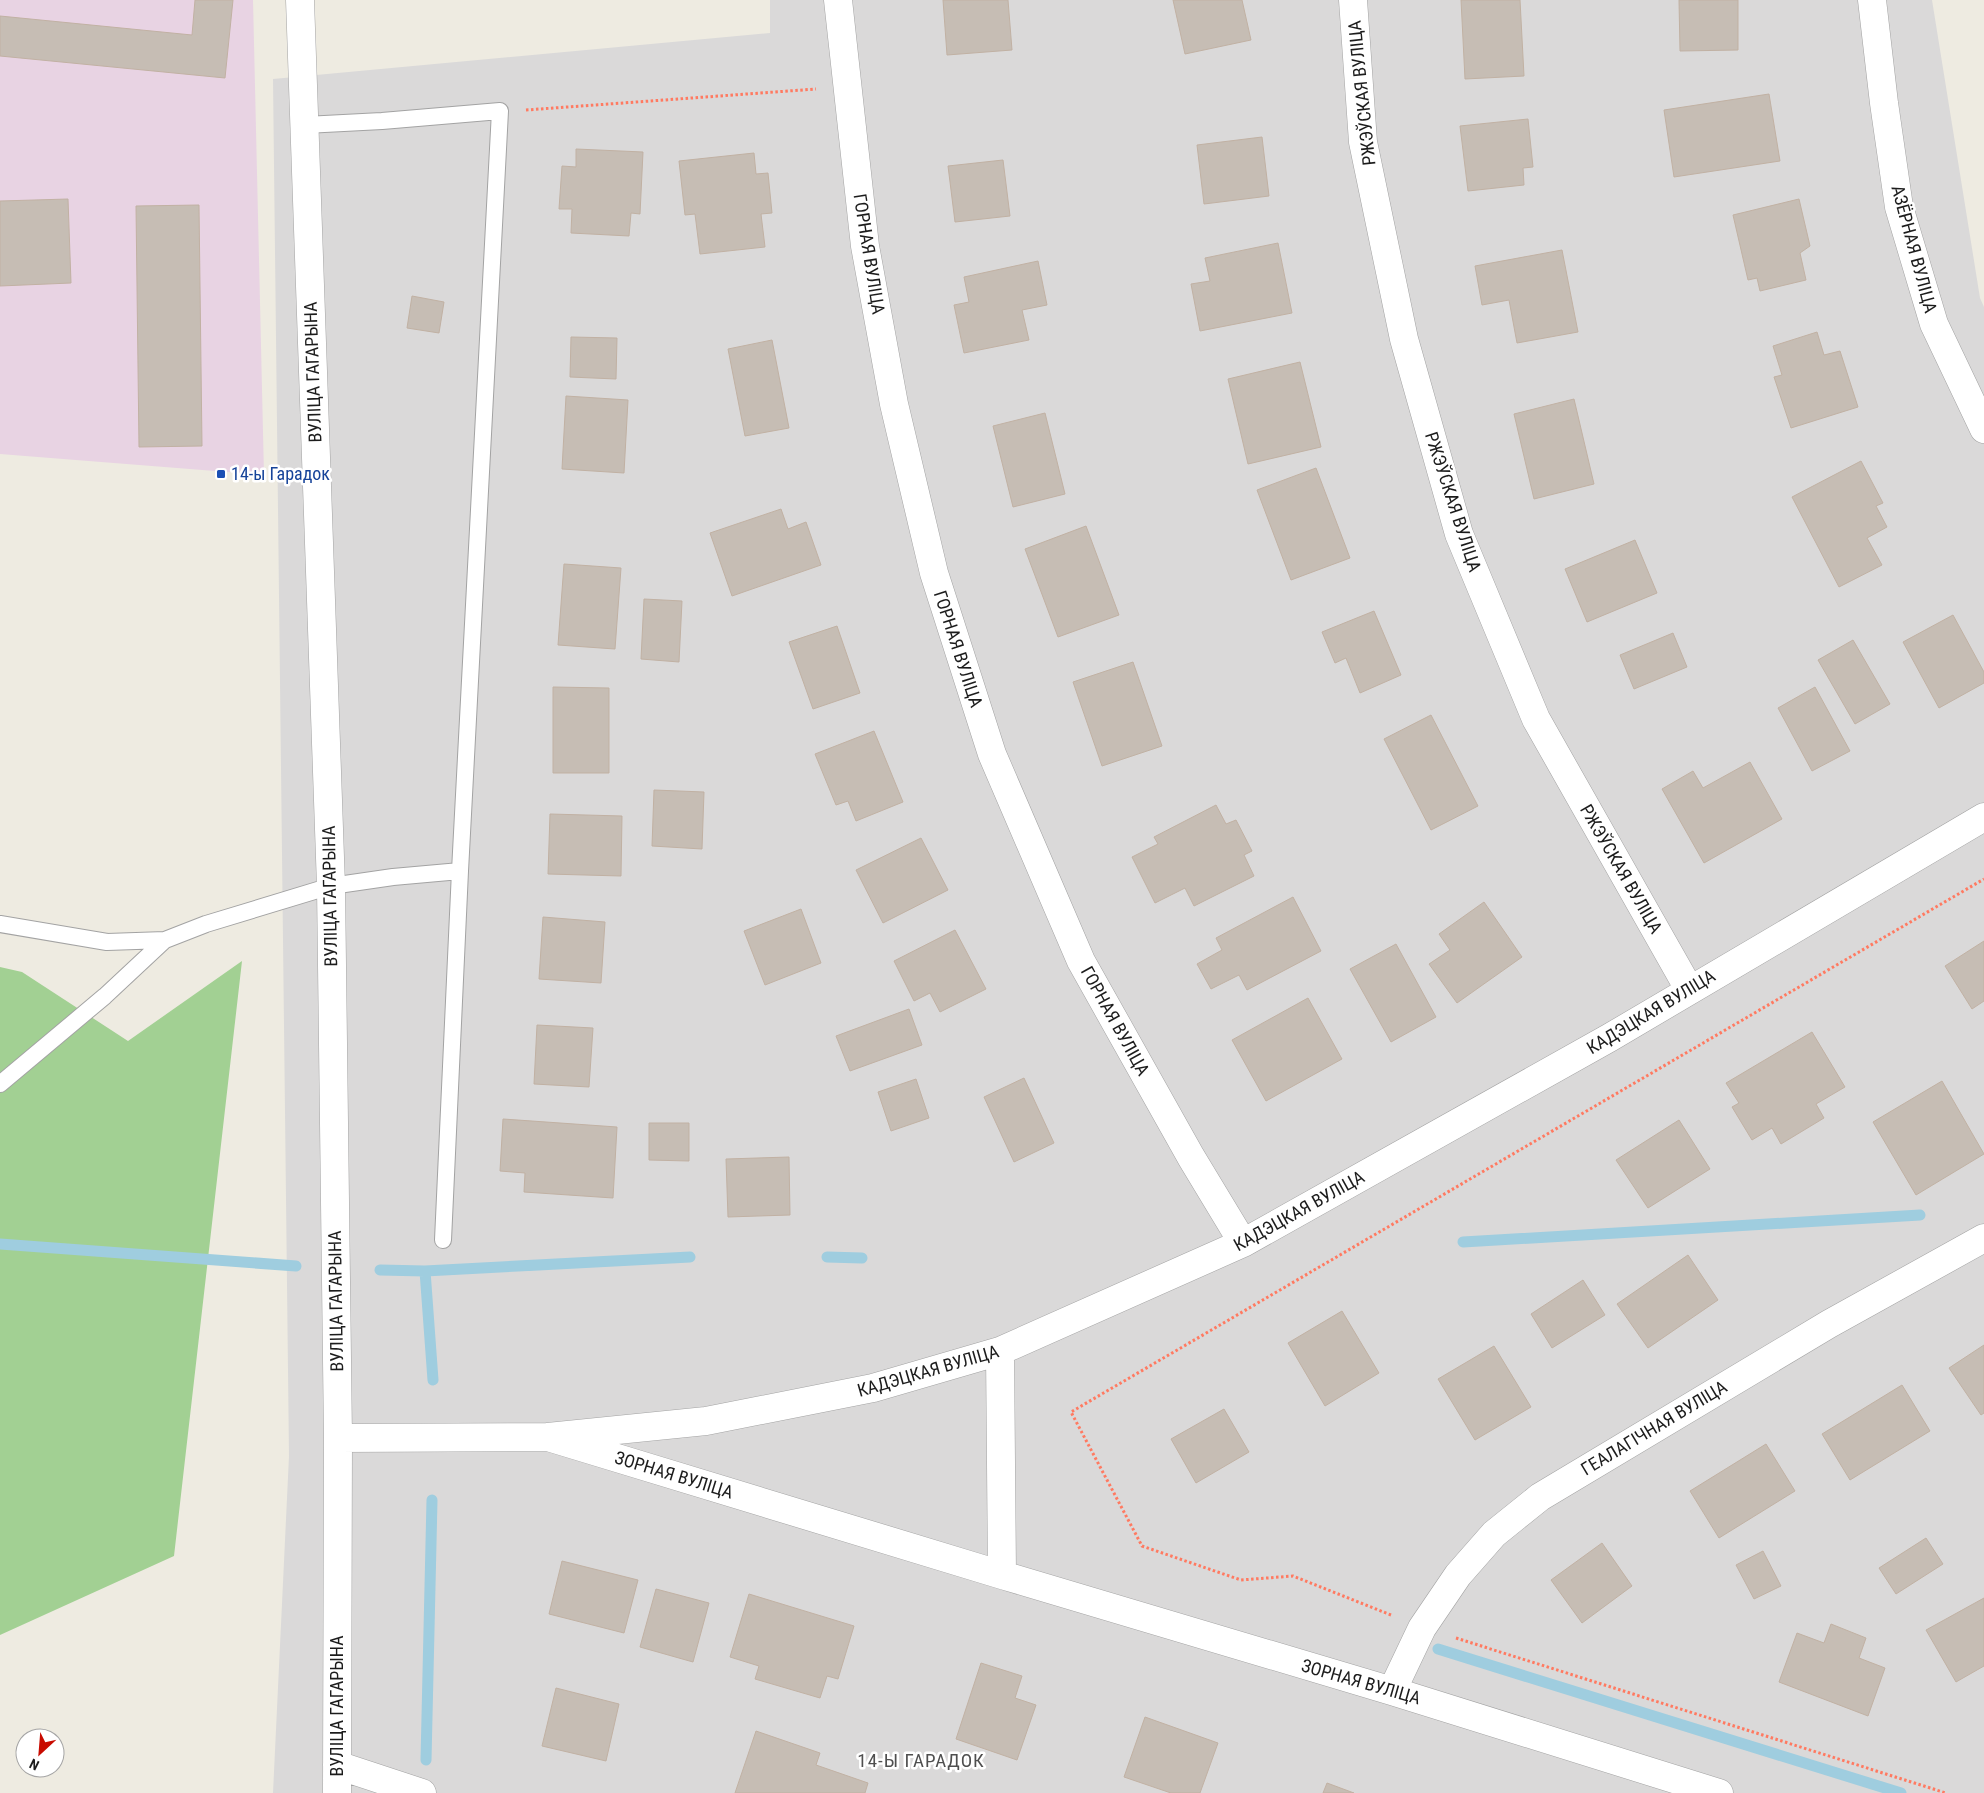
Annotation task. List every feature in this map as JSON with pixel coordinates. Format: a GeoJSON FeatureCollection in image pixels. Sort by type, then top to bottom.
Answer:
{"type":"FeatureCollection","features":[{"type":"Feature","properties":{"kind":"street","name":"ВУЛІЦА ГАГАРЫНА"},"geometry":{"type":"LineString","coordinates":[[300,0],[331,886],[338,1438],[337,1793]]}},
{"type":"Feature","properties":{"kind":"street","name":"ГОРНАЯ ВУЛІЦА"},"geometry":{"type":"LineString","coordinates":[[838,0],[865,246],[894,404],[934,573],[992,754],[1081,960],[1191,1156],[1243,1244]]}},
{"type":"Feature","properties":{"kind":"street","name":"РЖЭЎСКАЯ ВУЛІЦА"},"geometry":{"type":"LineString","coordinates":[[1353,0],[1363,142],[1404,339],[1459,534],[1536,718],[1689,990]]}},
{"type":"Feature","properties":{"kind":"street","name":"АЗЁРНАЯ ВУЛІЦА"},"geometry":{"type":"LineString","coordinates":[[1872,0],[1899,207],[1934,324],[1984,429]]}},
{"type":"Feature","properties":{"kind":"street","name":"КАДЭЦКАЯ ВУЛІЦА"},"geometry":{"type":"LineString","coordinates":[[548,1436],[706,1421],[873,1388],[1000,1351],[1243,1244],[1609,1038],[1984,817]]}},
{"type":"Feature","properties":{"kind":"street","name":"ГЕАЛАГІЧНАЯ ВУЛІЦА"},"geometry":{"type":"LineString","coordinates":[[1392,1691],[1422,1628],[1464,1568],[1494,1534],[1540,1496],[1828,1324],[1984,1238]]}},
{"type":"Feature","properties":{"kind":"street"},"geometry":{"type":"LineString","coordinates":[[1000,1351],[1002,1575]]}},
{"type":"Feature","properties":{"kind":"street","name":"ЗОРНАЯ ВУЛІЦА"},"geometry":{"type":"LineString","coordinates":[[338,1438],[548,1436],[1002,1575],[1392,1691],[1719,1793]]}},
{"type":"Feature","properties":{"kind":"street"},"geometry":{"type":"LineString","coordinates":[[337,1765],[422,1793]]}},
{"type":"Feature","properties":{"kind":"lane"},"geometry":{"type":"LineString","coordinates":[[305,124],[382,121],[500,112],[460,871],[443,1240]]}},
{"type":"Feature","properties":{"kind":"lane"},"geometry":{"type":"LineString","coordinates":[[0,924],[107,942],[165,940],[206,924],[331,886],[393,877],[460,871]]}},
{"type":"Feature","properties":{"kind":"lane"},"geometry":{"type":"LineString","coordinates":[[0,1084],[105,996],[165,940]]}},
{"type":"Feature","properties":{"kind":"path"},"geometry":{"type":"LineString","coordinates":[[500,112],[846,86]]}},
{"type":"Feature","properties":{"kind":"path"},"geometry":{"type":"LineString","coordinates":[[1946,1793],[1422,1628],[1293,1576],[1241,1580],[1142,1546],[1071,1412],[1984,879]]}},
{"type":"Feature","properties":{"kind":"shaded area"},"geometry":{"type":"Polygon","coordinates":[[[0,0],[253,0],[264,475],[0,454],[0,0]]]}},
{"type":"Feature","properties":{"kind":"shaded area"},"geometry":{"type":"Polygon","coordinates":[[[770,0],[1932,0],[1980,298],[1984,307],[1984,1793],[273,1793],[289,1456],[273,79],[770,33],[770,0]]]}},
{"type":"Feature","properties":{"kind":"green space"},"geometry":{"type":"Polygon","coordinates":[[[242,961],[174,1556],[0,1635],[0,967],[22,972],[128,1041],[242,961]]]}},
{"type":"Feature","properties":{"kind":"building"},"geometry":{"type":"Polygon","coordinates":[[[195,0],[233,0],[225,78],[0,56],[0,16],[192,35],[195,0]]]}},
{"type":"Feature","properties":{"kind":"building"},"geometry":{"type":"Polygon","coordinates":[[[943,0],[1008,0],[1012,50],[947,55],[943,0]]]}},
{"type":"Feature","properties":{"kind":"building"},"geometry":{"type":"Polygon","coordinates":[[[1173,0],[1242,0],[1251,40],[1185,54],[1173,0]]]}},
{"type":"Feature","properties":{"kind":"building"},"geometry":{"type":"Polygon","coordinates":[[[1461,0],[1520,0],[1524,76],[1465,79],[1461,0]]]}},
{"type":"Feature","properties":{"kind":"building"},"geometry":{"type":"Polygon","coordinates":[[[1679,0],[1738,0],[1738,50],[1680,51],[1679,0]]]}},
{"type":"Feature","properties":{"kind":"building"},"geometry":{"type":"Polygon","coordinates":[[[1769,94],[1780,161],[1674,177],[1664,110],[1769,94]]]}},
{"type":"Feature","properties":{"kind":"building"},"geometry":{"type":"Polygon","coordinates":[[[1528,119],[1533,167],[1523,168],[1524,185],[1468,191],[1460,126],[1528,119]]]}},
{"type":"Feature","properties":{"kind":"building"},"geometry":{"type":"Polygon","coordinates":[[[1262,137],[1269,196],[1204,204],[1197,145],[1262,137]]]}},
{"type":"Feature","properties":{"kind":"building"},"geometry":{"type":"Polygon","coordinates":[[[576,149],[643,152],[640,214],[631,213],[629,236],[571,233],[572,209],[559,209],[562,166],[576,167],[576,149]]]}},
{"type":"Feature","properties":{"kind":"building"},"geometry":{"type":"Polygon","coordinates":[[[754,153],[756,174],[768,173],[772,213],[761,214],[765,247],[700,254],[695,214],[685,215],[679,161],[754,153]]]}},
{"type":"Feature","properties":{"kind":"building"},"geometry":{"type":"Polygon","coordinates":[[[1003,160],[1010,216],[955,222],[948,166],[1003,160]]]}},
{"type":"Feature","properties":{"kind":"building"},"geometry":{"type":"Polygon","coordinates":[[[68,199],[71,283],[0,286],[0,201],[68,199]]]}},
{"type":"Feature","properties":{"kind":"building"},"geometry":{"type":"Polygon","coordinates":[[[1799,199],[1810,246],[1800,253],[1806,280],[1760,291],[1757,278],[1748,280],[1733,215],[1799,199]]]}},
{"type":"Feature","properties":{"kind":"building"},"geometry":{"type":"Polygon","coordinates":[[[199,205],[202,446],[139,447],[136,206],[199,205]]]}},
{"type":"Feature","properties":{"kind":"building"},"geometry":{"type":"Polygon","coordinates":[[[1278,243],[1292,313],[1200,331],[1191,284],[1210,281],[1205,258],[1278,243]]]}},
{"type":"Feature","properties":{"kind":"building"},"geometry":{"type":"Polygon","coordinates":[[[1562,250],[1578,332],[1517,343],[1509,300],[1482,305],[1475,266],[1562,250]]]}},
{"type":"Feature","properties":{"kind":"building"},"geometry":{"type":"Polygon","coordinates":[[[1038,261],[1047,305],[1022,310],[1029,340],[964,353],[954,305],[969,302],[964,277],[1038,261]]]}},
{"type":"Feature","properties":{"kind":"building"},"geometry":{"type":"Polygon","coordinates":[[[412,296],[444,302],[439,333],[407,328],[412,296]]]}},
{"type":"Feature","properties":{"kind":"building"},"geometry":{"type":"Polygon","coordinates":[[[1817,332],[1824,355],[1840,351],[1858,407],[1791,428],[1774,377],[1782,375],[1773,346],[1817,332]]]}},
{"type":"Feature","properties":{"kind":"building"},"geometry":{"type":"Polygon","coordinates":[[[571,337],[617,338],[616,379],[570,377],[571,337]]]}},
{"type":"Feature","properties":{"kind":"building"},"geometry":{"type":"Polygon","coordinates":[[[772,340],[789,428],[745,436],[728,349],[772,340]]]}},
{"type":"Feature","properties":{"kind":"building"},"geometry":{"type":"Polygon","coordinates":[[[1300,362],[1321,447],[1248,464],[1228,379],[1300,362]]]}},
{"type":"Feature","properties":{"kind":"building"},"geometry":{"type":"Polygon","coordinates":[[[566,396],[628,400],[624,473],[562,469],[566,396]]]}},
{"type":"Feature","properties":{"kind":"building"},"geometry":{"type":"Polygon","coordinates":[[[1574,399],[1594,484],[1534,499],[1514,414],[1574,399]]]}},
{"type":"Feature","properties":{"kind":"building"},"geometry":{"type":"Polygon","coordinates":[[[1045,413],[1065,494],[1013,507],[993,426],[1045,413]]]}},
{"type":"Feature","properties":{"kind":"building"},"geometry":{"type":"Polygon","coordinates":[[[1861,461],[1883,503],[1876,506],[1887,527],[1867,538],[1882,565],[1839,587],[1792,497],[1861,461]]]}},
{"type":"Feature","properties":{"kind":"building"},"geometry":{"type":"Polygon","coordinates":[[[1316,468],[1350,558],[1291,580],[1257,490],[1316,468]]]}},
{"type":"Feature","properties":{"kind":"building"},"geometry":{"type":"Polygon","coordinates":[[[781,509],[788,529],[806,522],[821,565],[732,596],[710,533],[781,509]]]}},
{"type":"Feature","properties":{"kind":"building"},"geometry":{"type":"Polygon","coordinates":[[[1086,526],[1119,615],[1058,637],[1025,549],[1086,526]]]}},
{"type":"Feature","properties":{"kind":"building"},"geometry":{"type":"Polygon","coordinates":[[[1635,540],[1657,593],[1587,622],[1565,569],[1635,540]]]}},
{"type":"Feature","properties":{"kind":"building"},"geometry":{"type":"Polygon","coordinates":[[[564,564],[621,568],[615,649],[558,645],[564,564]]]}},
{"type":"Feature","properties":{"kind":"building"},"geometry":{"type":"Polygon","coordinates":[[[644,599],[682,601],[679,662],[641,659],[644,599]]]}},
{"type":"Feature","properties":{"kind":"building"},"geometry":{"type":"Polygon","coordinates":[[[1374,611],[1401,675],[1360,693],[1346,658],[1335,663],[1322,632],[1374,611]]]}},
{"type":"Feature","properties":{"kind":"building"},"geometry":{"type":"Polygon","coordinates":[[[1953,615],[1984,672],[1984,683],[1939,708],[1903,642],[1953,615]]]}},
{"type":"Feature","properties":{"kind":"building"},"geometry":{"type":"Polygon","coordinates":[[[837,626],[860,693],[813,709],[789,642],[837,626]]]}},
{"type":"Feature","properties":{"kind":"building"},"geometry":{"type":"Polygon","coordinates":[[[1673,633],[1687,667],[1634,689],[1620,655],[1673,633]]]}},
{"type":"Feature","properties":{"kind":"building"},"geometry":{"type":"Polygon","coordinates":[[[1853,640],[1890,704],[1855,724],[1818,660],[1853,640]]]}},
{"type":"Feature","properties":{"kind":"building"},"geometry":{"type":"Polygon","coordinates":[[[1133,662],[1162,746],[1102,766],[1073,682],[1133,662]]]}},
{"type":"Feature","properties":{"kind":"building"},"geometry":{"type":"Polygon","coordinates":[[[553,687],[609,688],[609,773],[553,773],[553,687]]]}},
{"type":"Feature","properties":{"kind":"building"},"geometry":{"type":"Polygon","coordinates":[[[1815,687],[1850,751],[1812,771],[1778,708],[1815,687]]]}},
{"type":"Feature","properties":{"kind":"building"},"geometry":{"type":"Polygon","coordinates":[[[1431,715],[1478,806],[1431,830],[1384,739],[1431,715]]]}},
{"type":"Feature","properties":{"kind":"building"},"geometry":{"type":"Polygon","coordinates":[[[874,731],[903,802],[856,821],[848,801],[836,805],[815,754],[874,731]]]}},
{"type":"Feature","properties":{"kind":"building"},"geometry":{"type":"Polygon","coordinates":[[[1750,762],[1782,819],[1704,863],[1662,789],[1693,771],[1703,788],[1750,762]]]}},
{"type":"Feature","properties":{"kind":"building"},"geometry":{"type":"Polygon","coordinates":[[[654,790],[704,792],[702,849],[652,846],[654,790]]]}},
{"type":"Feature","properties":{"kind":"building"},"geometry":{"type":"Polygon","coordinates":[[[1216,805],[1226,824],[1236,820],[1252,851],[1244,855],[1254,876],[1194,906],[1185,888],[1155,903],[1132,857],[1158,844],[1154,837],[1216,805]]]}},
{"type":"Feature","properties":{"kind":"building"},"geometry":{"type":"Polygon","coordinates":[[[550,814],[622,816],[621,876],[548,874],[550,814]]]}},
{"type":"Feature","properties":{"kind":"building"},"geometry":{"type":"Polygon","coordinates":[[[921,838],[948,890],[883,923],[856,870],[921,838]]]}},
{"type":"Feature","properties":{"kind":"building"},"geometry":{"type":"Polygon","coordinates":[[[1293,897],[1321,951],[1247,990],[1239,975],[1211,989],[1197,964],[1222,950],[1216,938],[1293,897]]]}},
{"type":"Feature","properties":{"kind":"building"},"geometry":{"type":"Polygon","coordinates":[[[1484,902],[1522,957],[1457,1003],[1429,964],[1450,950],[1439,934],[1484,902]]]}},
{"type":"Feature","properties":{"kind":"building"},"geometry":{"type":"Polygon","coordinates":[[[801,909],[821,963],[765,985],[744,931],[801,909]]]}},
{"type":"Feature","properties":{"kind":"building"},"geometry":{"type":"Polygon","coordinates":[[[543,917],[605,922],[601,983],[539,979],[543,917]]]}},
{"type":"Feature","properties":{"kind":"building"},"geometry":{"type":"Polygon","coordinates":[[[955,930],[986,989],[940,1012],[930,993],[914,1001],[894,961],[955,930]]]}},
{"type":"Feature","properties":{"kind":"building"},"geometry":{"type":"Polygon","coordinates":[[[1984,941],[1984,1001],[1972,1009],[1945,966],[1984,941]]]}},
{"type":"Feature","properties":{"kind":"building"},"geometry":{"type":"Polygon","coordinates":[[[1396,944],[1436,1017],[1391,1042],[1350,969],[1396,944]]]}},
{"type":"Feature","properties":{"kind":"building"},"geometry":{"type":"Polygon","coordinates":[[[1308,998],[1342,1059],[1266,1101],[1232,1040],[1308,998]]]}},
{"type":"Feature","properties":{"kind":"building"},"geometry":{"type":"Polygon","coordinates":[[[909,1009],[922,1045],[850,1071],[836,1036],[909,1009]]]}},
{"type":"Feature","properties":{"kind":"building"},"geometry":{"type":"Polygon","coordinates":[[[537,1025],[593,1028],[589,1087],[534,1084],[537,1025]]]}},
{"type":"Feature","properties":{"kind":"building"},"geometry":{"type":"Polygon","coordinates":[[[1812,1032],[1845,1087],[1816,1104],[1824,1118],[1781,1144],[1772,1128],[1752,1140],[1732,1107],[1739,1103],[1726,1083],[1812,1032]]]}},
{"type":"Feature","properties":{"kind":"building"},"geometry":{"type":"Polygon","coordinates":[[[1024,1078],[1054,1143],[1014,1162],[984,1097],[1024,1078]]]}},
{"type":"Feature","properties":{"kind":"building"},"geometry":{"type":"Polygon","coordinates":[[[916,1079],[929,1118],[891,1131],[878,1092],[916,1079]]]}},
{"type":"Feature","properties":{"kind":"building"},"geometry":{"type":"Polygon","coordinates":[[[1942,1081],[1984,1154],[1916,1195],[1873,1122],[1942,1081]]]}},
{"type":"Feature","properties":{"kind":"building"},"geometry":{"type":"Polygon","coordinates":[[[503,1119],[617,1127],[613,1198],[524,1192],[525,1173],[500,1171],[503,1119]]]}},
{"type":"Feature","properties":{"kind":"building"},"geometry":{"type":"Polygon","coordinates":[[[1679,1120],[1710,1169],[1648,1208],[1616,1160],[1679,1120]]]}},
{"type":"Feature","properties":{"kind":"building"},"geometry":{"type":"Polygon","coordinates":[[[649,1123],[689,1123],[689,1161],[649,1160],[649,1123]]]}},
{"type":"Feature","properties":{"kind":"building"},"geometry":{"type":"Polygon","coordinates":[[[789,1157],[790,1215],[728,1217],[726,1159],[789,1157]]]}},
{"type":"Feature","properties":{"kind":"building"},"geometry":{"type":"Polygon","coordinates":[[[1688,1255],[1718,1300],[1648,1348],[1617,1304],[1688,1255]]]}},
{"type":"Feature","properties":{"kind":"building"},"geometry":{"type":"Polygon","coordinates":[[[1583,1280],[1605,1315],[1552,1348],[1531,1314],[1583,1280]]]}},
{"type":"Feature","properties":{"kind":"building"},"geometry":{"type":"Polygon","coordinates":[[[1342,1311],[1379,1373],[1325,1406],[1288,1343],[1342,1311]]]}},
{"type":"Feature","properties":{"kind":"building"},"geometry":{"type":"Polygon","coordinates":[[[1984,1345],[1984,1413],[1981,1415],[1949,1368],[1984,1345]]]}},
{"type":"Feature","properties":{"kind":"building"},"geometry":{"type":"Polygon","coordinates":[[[1494,1346],[1531,1407],[1475,1440],[1438,1379],[1494,1346]]]}},
{"type":"Feature","properties":{"kind":"building"},"geometry":{"type":"Polygon","coordinates":[[[1902,1385],[1930,1431],[1850,1480],[1822,1434],[1902,1385]]]}},
{"type":"Feature","properties":{"kind":"building"},"geometry":{"type":"Polygon","coordinates":[[[1224,1409],[1249,1452],[1196,1483],[1171,1439],[1224,1409]]]}},
{"type":"Feature","properties":{"kind":"building"},"geometry":{"type":"Polygon","coordinates":[[[1766,1444],[1795,1491],[1719,1538],[1690,1491],[1766,1444]]]}},
{"type":"Feature","properties":{"kind":"building"},"geometry":{"type":"Polygon","coordinates":[[[1926,1538],[1943,1564],[1896,1594],[1879,1568],[1926,1538]]]}},
{"type":"Feature","properties":{"kind":"building"},"geometry":{"type":"Polygon","coordinates":[[[1602,1543],[1632,1586],[1582,1623],[1551,1580],[1602,1543]]]}},
{"type":"Feature","properties":{"kind":"building"},"geometry":{"type":"Polygon","coordinates":[[[1763,1551],[1781,1586],[1754,1599],[1736,1565],[1763,1551]]]}},
{"type":"Feature","properties":{"kind":"building"},"geometry":{"type":"Polygon","coordinates":[[[562,1561],[638,1580],[624,1633],[549,1614],[562,1561]]]}},
{"type":"Feature","properties":{"kind":"building"},"geometry":{"type":"Polygon","coordinates":[[[656,1589],[709,1603],[693,1662],[640,1647],[656,1589]]]}},
{"type":"Feature","properties":{"kind":"building"},"geometry":{"type":"Polygon","coordinates":[[[749,1594],[854,1626],[838,1679],[827,1676],[820,1698],[755,1679],[759,1666],[730,1657],[749,1594]]]}},
{"type":"Feature","properties":{"kind":"building"},"geometry":{"type":"Polygon","coordinates":[[[1984,1598],[1984,1666],[1956,1682],[1926,1630],[1984,1598]]]}},
{"type":"Feature","properties":{"kind":"building"},"geometry":{"type":"Polygon","coordinates":[[[1831,1624],[1866,1638],[1859,1658],[1885,1668],[1868,1716],[1779,1682],[1797,1633],[1824,1643],[1831,1624]]]}},
{"type":"Feature","properties":{"kind":"building"},"geometry":{"type":"Polygon","coordinates":[[[981,1663],[1022,1676],[1015,1698],[1036,1705],[1017,1760],[956,1739],[981,1663]]]}},
{"type":"Feature","properties":{"kind":"building"},"geometry":{"type":"Polygon","coordinates":[[[556,1688],[619,1704],[606,1761],[542,1746],[556,1688]]]}},
{"type":"Feature","properties":{"kind":"building"},"geometry":{"type":"Polygon","coordinates":[[[1145,1717],[1218,1743],[1200,1793],[1171,1793],[1124,1777],[1145,1717]]]}},
{"type":"Feature","properties":{"kind":"building"},"geometry":{"type":"Polygon","coordinates":[[[756,1731],[820,1753],[816,1765],[868,1783],[865,1793],[735,1793],[756,1731]]]}},
{"type":"Feature","properties":{"kind":"building"},"geometry":{"type":"Polygon","coordinates":[[[1327,1783],[1354,1793],[1323,1793],[1327,1783]]]}},
{"type":"Feature","properties":{"kind":"waterway"},"geometry":{"type":"LineString","coordinates":[[1463,1242],[1920,1215]]}},
{"type":"Feature","properties":{"kind":"waterway"},"geometry":{"type":"LineString","coordinates":[[0,1244],[296,1266]]}},
{"type":"Feature","properties":{"kind":"waterway"},"geometry":{"type":"LineString","coordinates":[[380,1270],[425,1271],[690,1257]]}},
{"type":"Feature","properties":{"kind":"waterway"},"geometry":{"type":"LineString","coordinates":[[827,1257],[862,1258]]}},
{"type":"Feature","properties":{"kind":"waterway"},"geometry":{"type":"LineString","coordinates":[[425,1271],[433,1380]]}},
{"type":"Feature","properties":{"kind":"waterway"},"geometry":{"type":"LineString","coordinates":[[426,1760],[432,1500]]}},
{"type":"Feature","properties":{"kind":"waterway"},"geometry":{"type":"LineString","coordinates":[[1438,1649],[1901,1793]]}},
{"type":"Feature","properties":{"kind":"place","name":"14-ы Гарадок"},"geometry":{"type":"Point","coordinates":[221,474]}},
{"type":"Feature","properties":{"kind":"district","name":"14-Ы ГАРАДОК"},"geometry":{"type":"Point","coordinates":[921,1760]}}]}
